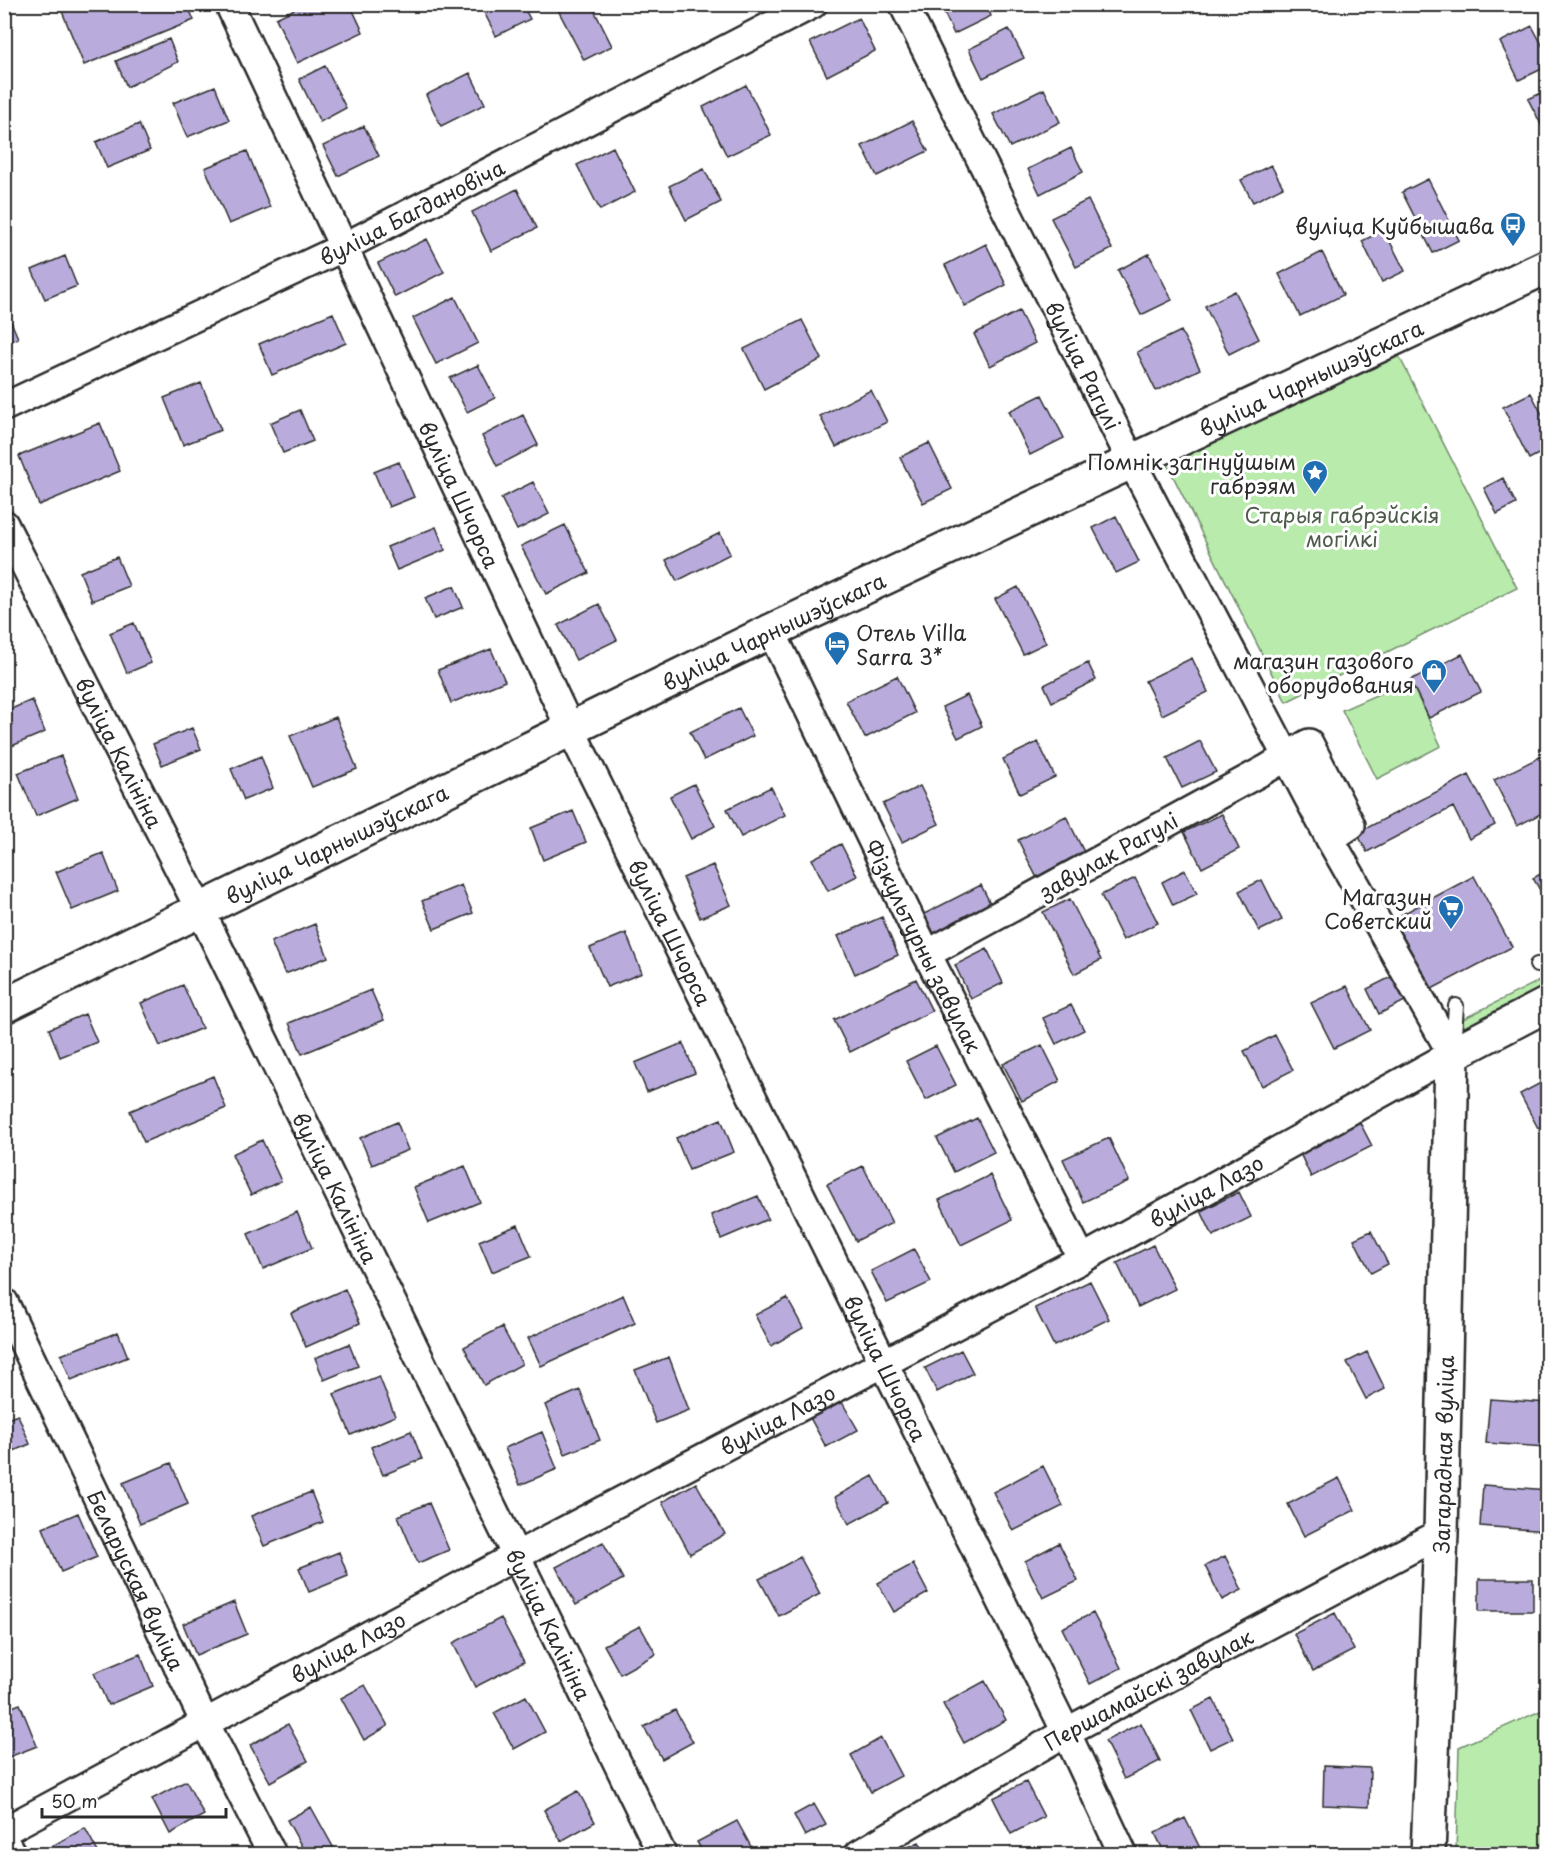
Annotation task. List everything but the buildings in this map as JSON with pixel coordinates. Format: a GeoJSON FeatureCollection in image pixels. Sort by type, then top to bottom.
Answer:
{"type":"FeatureCollection","features":[{"type":"Feature","properties":{"kind":"main road","name":"вуліца Чарнышэўскага"},"geometry":{"type":"LineString","coordinates":[[4,1006],[771,631],[1131,459],[1548,266]]}},
{"type":"Feature","properties":{"kind":"main road","name":"вуліца Лазо"},"geometry":{"type":"LineString","coordinates":[[1452,1054],[1548,1004]]}},
{"type":"Feature","properties":{"kind":"main road","name":"Загарадная вуліца"},"geometry":{"type":"LineString","coordinates":[[1428,1854],[1441,1533],[1452,1054]]}},
{"type":"Feature","properties":{"kind":"street","name":"вуліца Шчорса"},"geometry":{"type":"LineString","coordinates":[[229,4],[572,730],[881,1363],[1066,1732],[1123,1854]]}},
{"type":"Feature","properties":{"kind":"street","name":"вуліца Багдановіча"},"geometry":{"type":"LineString","coordinates":[[4,407],[344,247],[813,4]]}},
{"type":"Feature","properties":{"kind":"street","name":"вуліца Рагулі"},"geometry":{"type":"LineString","coordinates":[[903,4],[1131,459],[1330,839],[1452,1054]]}},
{"type":"Feature","properties":{"kind":"street","name":"вуліца Калініна"},"geometry":{"type":"LineString","coordinates":[[4,524],[200,909],[662,1854]]}},
{"type":"Feature","properties":{"kind":"street","name":"Фізкультурны завулак"},"geometry":{"type":"LineString","coordinates":[[771,631],[927,954],[1082,1259]]}},
{"type":"Feature","properties":{"kind":"street","name":"завулак Рагулі"},"geometry":{"type":"LineString","coordinates":[[927,954],[1287,755]]}},
{"type":"Feature","properties":{"kind":"street","name":"вуліца Лазо"},"geometry":{"type":"LineString","coordinates":[[4,1831],[516,1556],[1082,1259],[1452,1054]]}},
{"type":"Feature","properties":{"kind":"street","name":"Беларуская вуліца"},"geometry":{"type":"LineString","coordinates":[[4,1302],[205,1723],[272,1854]]}},
{"type":"Feature","properties":{"kind":"street","name":"Першамайскі завулак"},"geometry":{"type":"LineString","coordinates":[[859,1854],[1066,1732],[1441,1533]]}},
{"type":"Feature","properties":{"kind":"street"},"geometry":{"type":"LineString","coordinates":[[4,1841],[12,1854]]}},
{"type":"Feature","properties":{"kind":"lane"},"geometry":{"type":"LineString","coordinates":[[1452,1054],[1456,1005]]}},
{"type":"Feature","properties":{"kind":"green space","name":"Старыя габрэйскія могілкі"},"geometry":{"type":"Polygon","coordinates":[[[1399,356],[1517,588],[1286,702],[1167,464],[1399,356]]]}},
{"type":"Feature","properties":{"kind":"green space"},"geometry":{"type":"Polygon","coordinates":[[[1410,680],[1441,746],[1377,779],[1342,710],[1410,680]]]}},
{"type":"Feature","properties":{"kind":"green space"},"geometry":{"type":"Polygon","coordinates":[[[1547,977],[1547,987],[1464,1031],[1463,1019],[1547,977]]]}},
{"type":"Feature","properties":{"kind":"green space"},"geometry":{"type":"Polygon","coordinates":[[[1547,1708],[1547,1854],[1456,1854],[1459,1747],[1547,1708]]]}},
{"type":"Feature","properties":{"kind":"place","name":"вуліца Куйбышава"},"geometry":{"type":"Point","coordinates":[1513,248]}},
{"type":"Feature","properties":{"kind":"place","name":"Помнік загінуўшым габрэям"},"geometry":{"type":"Point","coordinates":[1315,496]}},
{"type":"Feature","properties":{"kind":"place","name":"Отель Villa Sarra 3*"},"geometry":{"type":"Point","coordinates":[837,667]}},
{"type":"Feature","properties":{"kind":"place","name":"магазин газового оборудования"},"geometry":{"type":"Point","coordinates":[1434,695]}},
{"type":"Feature","properties":{"kind":"place","name":"Магазин Советский"},"geometry":{"type":"Point","coordinates":[1451,931]}}]}
